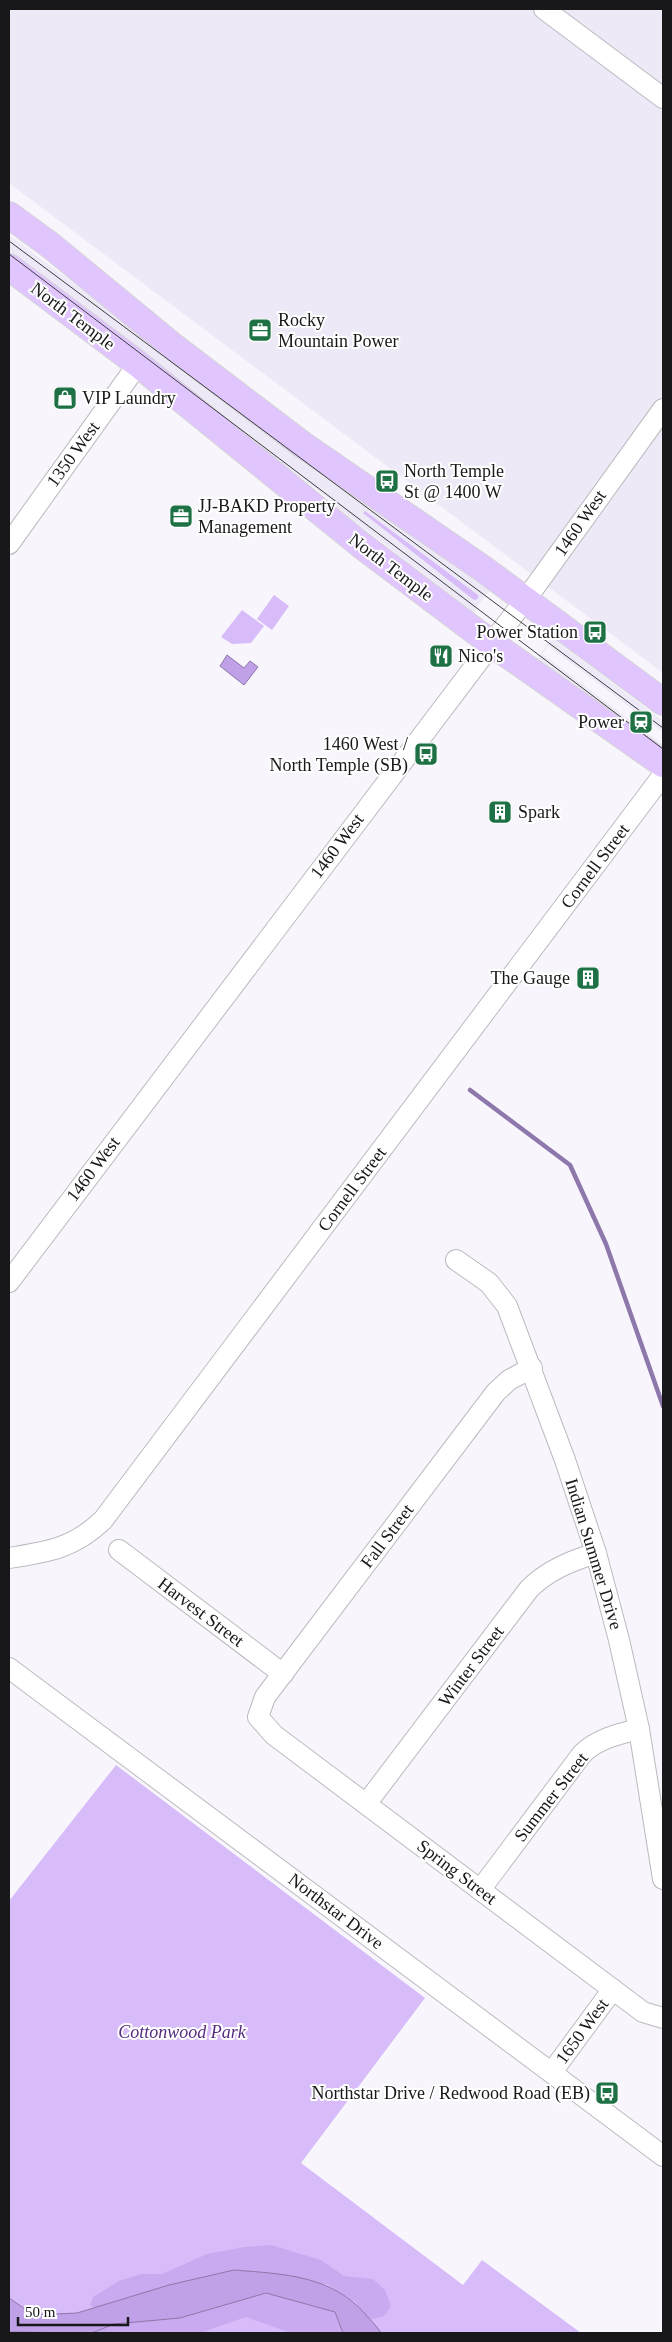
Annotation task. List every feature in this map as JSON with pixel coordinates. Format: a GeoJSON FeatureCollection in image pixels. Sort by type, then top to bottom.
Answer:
{"type":"FeatureCollection","features":[{"type":"Feature","properties":{"kind":"main road"},"geometry":{"type":"LineString","coordinates":[[9,214],[50,245],[174,347],[303,445],[525,599],[663,702]]}},
{"type":"Feature","properties":{"kind":"main road","name":"North Temple"},"geometry":{"type":"LineString","coordinates":[[9,267],[138,364],[319,513],[491,643],[663,764]]}},
{"type":"Feature","properties":{"kind":"street"},"geometry":{"type":"LineString","coordinates":[[544,9],[663,98]]}},
{"type":"Feature","properties":{"kind":"street","name":"1350 West"},"geometry":{"type":"LineString","coordinates":[[9,544],[138,364]]}},
{"type":"Feature","properties":{"kind":"street","name":"1460 West"},"geometry":{"type":"LineString","coordinates":[[9,1282],[525,599],[663,409]]}},
{"type":"Feature","properties":{"kind":"street","name":"Cornell Street"},"geometry":{"type":"LineString","coordinates":[[9,1558],[59,1549],[76,1542],[103,1520],[663,775]]}},
{"type":"Feature","properties":{"kind":"street","name":"Indian Summer Drive"},"geometry":{"type":"LineString","coordinates":[[456,1260],[489,1283],[503,1298],[532,1368],[596,1553],[619,1640],[639,1729],[663,1878]]}},
{"type":"Feature","properties":{"kind":"street","name":"Fall Street"},"geometry":{"type":"LineString","coordinates":[[258,1717],[265,1697],[496,1392],[509,1380],[532,1368]]}},
{"type":"Feature","properties":{"kind":"street","name":"Harvest Street"},"geometry":{"type":"LineString","coordinates":[[119,1550],[283,1674]]}},
{"type":"Feature","properties":{"kind":"street","name":"Winter Street"},"geometry":{"type":"LineString","coordinates":[[366,1804],[529,1589],[544,1575],[565,1564],[596,1553]]}},
{"type":"Feature","properties":{"kind":"street","name":"Northstar Drive"},"geometry":{"type":"LineString","coordinates":[[9,1668],[663,2156]]}},
{"type":"Feature","properties":{"kind":"street","name":"Spring Street"},"geometry":{"type":"LineString","coordinates":[[258,1717],[274,1735],[643,2012],[663,2018]]}},
{"type":"Feature","properties":{"kind":"street","name":"Summer Street"},"geometry":{"type":"LineString","coordinates":[[480,1890],[582,1754],[603,1739],[639,1729]]}},
{"type":"Feature","properties":{"kind":"street","name":"1650 West"},"geometry":{"type":"LineString","coordinates":[[552,2072],[613,1989]]}},
{"type":"Feature","properties":{"kind":"shaded area"},"geometry":{"type":"Polygon","coordinates":[[[9,9],[663,9],[663,673],[9,183],[9,9]]]}},
{"type":"Feature","properties":{"kind":"shaded area"},"geometry":{"type":"Polygon","coordinates":[[[9,235],[281,439],[490,590],[473,612],[331,503],[332,501],[9,257],[9,235]],[[365,512],[364,513],[477,600],[478,595],[365,512]]]}},
{"type":"Feature","properties":{"kind":"shaded area"},"geometry":{"type":"Polygon","coordinates":[[[552,638],[663,721],[663,732],[548,646],[542,654],[663,745],[663,753],[537,659],[552,638]]]}},
{"type":"Feature","properties":{"kind":"shaded area"},"geometry":{"type":"Polygon","coordinates":[[[227,655],[244,668],[250,661],[258,667],[244,685],[220,666],[227,655]]]}},
{"type":"Feature","properties":{"kind":"shaded area"},"geometry":{"type":"Polygon","coordinates":[[[271,2245],[321,2260],[344,2276],[373,2279],[385,2290],[391,2306],[384,2316],[370,2320],[355,2302],[327,2284],[126,2298],[95,2308],[90,2305],[93,2297],[119,2281],[141,2274],[162,2274],[207,2254],[245,2247],[271,2245]]]}},
{"type":"Feature","properties":{"kind":"shaded area"},"geometry":{"type":"Polygon","coordinates":[[[234,2270],[288,2275],[322,2284],[353,2302],[381,2333],[343,2333],[335,2312],[266,2293],[180,2318],[114,2324],[92,2333],[9,2332],[9,2298],[34,2315],[77,2313],[169,2285],[234,2270]]]}},
{"type":"Feature","properties":{"kind":"shaded area"},"geometry":{"type":"Polygon","coordinates":[[[266,2293],[335,2312],[342,2331],[339,2333],[291,2333],[246,2317],[200,2333],[92,2333],[114,2324],[180,2318],[266,2293]]]}},
{"type":"Feature","properties":{"kind":"green space"},"geometry":{"type":"Polygon","coordinates":[[[365,511],[478,595],[478,599],[474,600],[363,513],[365,511]]]}},
{"type":"Feature","properties":{"kind":"green space"},"geometry":{"type":"Polygon","coordinates":[[[274,595],[289,606],[272,630],[257,619],[274,595]]]}},
{"type":"Feature","properties":{"kind":"green space"},"geometry":{"type":"Polygon","coordinates":[[[242,610],[264,626],[251,643],[232,644],[221,637],[242,610]]]}},
{"type":"Feature","properties":{"kind":"green space","name":"Cottonwood Park"},"geometry":{"type":"Polygon","coordinates":[[[116,1765],[425,1998],[301,2163],[463,2285],[482,2260],[581,2333],[36,2333],[34,2315],[9,2298],[9,1901],[116,1765]]]}},
{"type":"Feature","properties":{"kind":"waterway"},"geometry":{"type":"LineString","coordinates":[[470,1090],[570,1165],[606,1244],[663,1406]]}},
{"type":"Feature","properties":{"kind":"tram line"},"geometry":{"type":"LineString","coordinates":[[9,241],[663,728]]}},
{"type":"Feature","properties":{"kind":"tram line"},"geometry":{"type":"LineString","coordinates":[[9,254],[663,749]]}},
{"type":"Feature","properties":{"kind":"place","name":"Rocky Mountain Power"},"geometry":{"type":"Point","coordinates":[260,330]}},
{"type":"Feature","properties":{"kind":"place","name":"VIP Laundry"},"geometry":{"type":"Point","coordinates":[65,398]}},
{"type":"Feature","properties":{"kind":"place","name":"North Temple St @ 1400 W"},"geometry":{"type":"Point","coordinates":[387,481]}},
{"type":"Feature","properties":{"kind":"place","name":"JJ-BAKD Property Management"},"geometry":{"type":"Point","coordinates":[181,516]}},
{"type":"Feature","properties":{"kind":"place","name":"Power Station"},"geometry":{"type":"Point","coordinates":[595,632]}},
{"type":"Feature","properties":{"kind":"place","name":"Nico's"},"geometry":{"type":"Point","coordinates":[441,656]}},
{"type":"Feature","properties":{"kind":"place","name":"Power"},"geometry":{"type":"Point","coordinates":[641,722]}},
{"type":"Feature","properties":{"kind":"place","name":"1460 West / North Temple (SB)"},"geometry":{"type":"Point","coordinates":[426,754]}},
{"type":"Feature","properties":{"kind":"place","name":"Spark"},"geometry":{"type":"Point","coordinates":[500,812]}},
{"type":"Feature","properties":{"kind":"place","name":"The Gauge"},"geometry":{"type":"Point","coordinates":[588,978]}},
{"type":"Feature","properties":{"kind":"place","name":"Northstar Drive / Redwood Road (EB)"},"geometry":{"type":"Point","coordinates":[607,2093]}}]}
